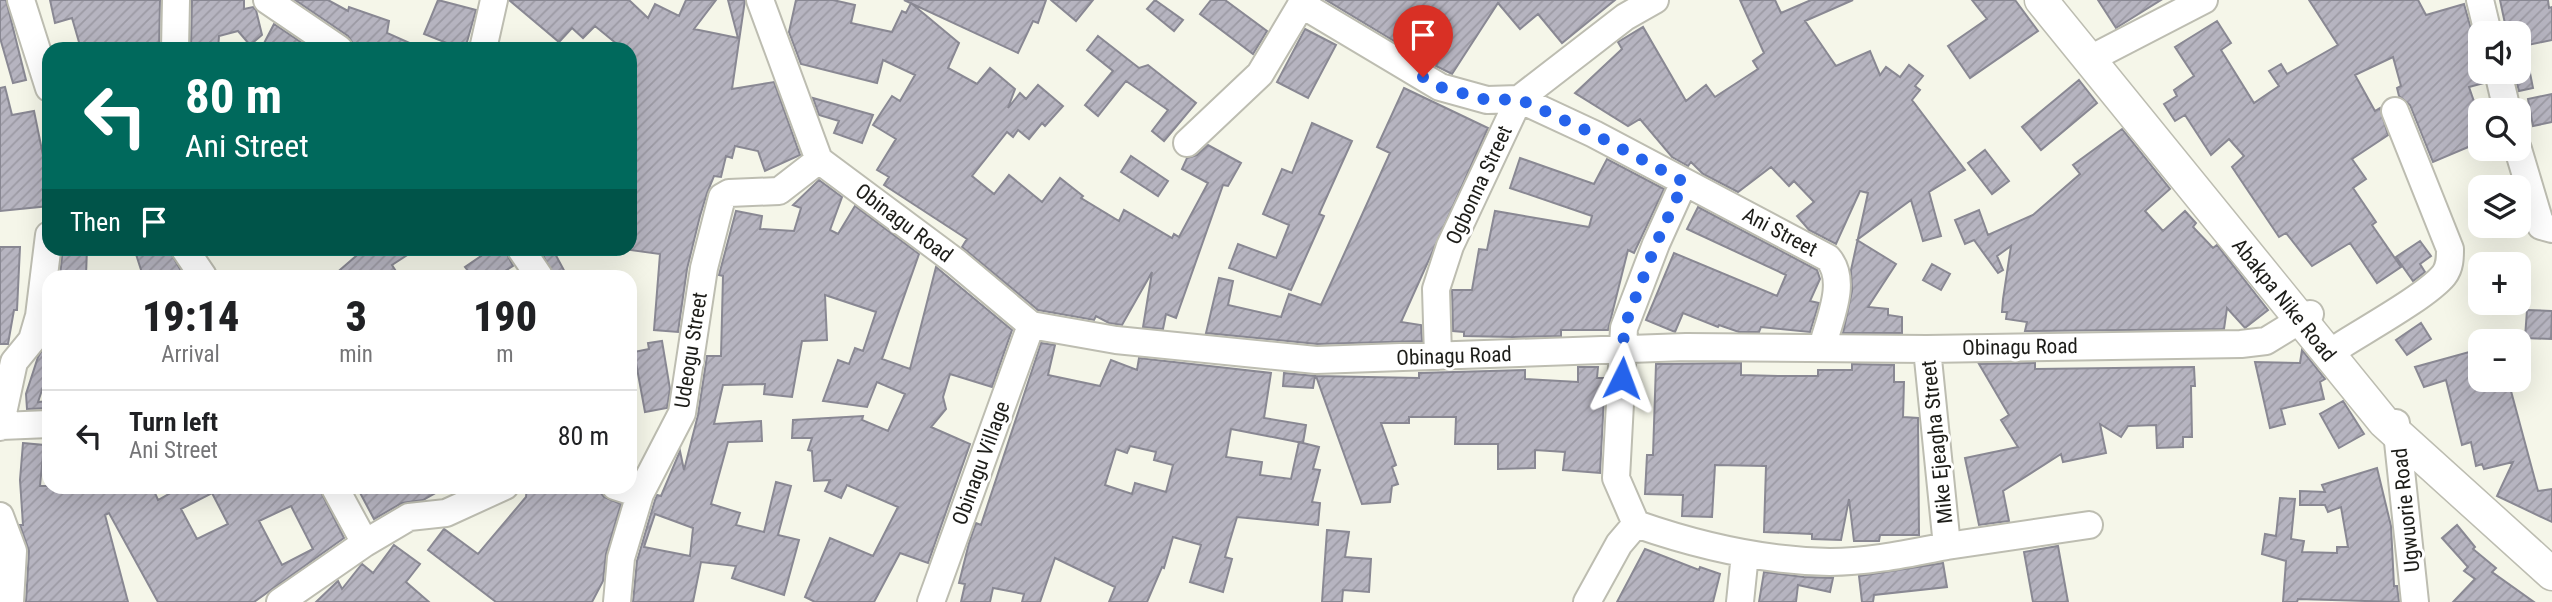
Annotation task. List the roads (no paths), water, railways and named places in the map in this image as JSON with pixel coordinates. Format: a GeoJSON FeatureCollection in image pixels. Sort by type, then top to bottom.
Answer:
{"type":"FeatureCollection","features":[{"type":"Feature","properties":{"kind":"main road","name":"Abakpa Nike Road"},"geometry":{"type":"LineString","coordinates":[[2041,0],[2094,57],[2305,318],[2397,426],[2552,575]]}},
{"type":"Feature","properties":{"kind":"main road","name":"Abakpa Nike Road"},"geometry":{"type":"LineString","coordinates":[[2055,0],[2094,57]]}},
{"type":"Feature","properties":{"kind":"main road","name":"Abakpa Nike Road"},"geometry":{"type":"LineString","coordinates":[[2305,318],[2337,348],[2397,426],[2552,564]]}},
{"type":"Feature","properties":{"kind":"street"},"geometry":{"type":"LineString","coordinates":[[20,0],[42,67]]}},
{"type":"Feature","properties":{"kind":"street"},"geometry":{"type":"LineString","coordinates":[[175,42],[176,0]]}},
{"type":"Feature","properties":{"kind":"street"},"geometry":{"type":"LineString","coordinates":[[267,0],[324,42]]}},
{"type":"Feature","properties":{"kind":"street"},"geometry":{"type":"LineString","coordinates":[[484,42],[494,0]]}},
{"type":"Feature","properties":{"kind":"street"},"geometry":{"type":"LineString","coordinates":[[760,0],[820,160]]}},
{"type":"Feature","properties":{"kind":"street","name":"Ogbonna Street"},"geometry":{"type":"LineString","coordinates":[[1438,356],[1436,289],[1446,257],[1519,99],[1625,17],[1655,0]]}},
{"type":"Feature","properties":{"kind":"street"},"geometry":{"type":"LineString","coordinates":[[2094,57],[2204,0]]}},
{"type":"Feature","properties":{"kind":"street"},"geometry":{"type":"LineString","coordinates":[[2480,0],[2485,21]]}},
{"type":"Feature","properties":{"kind":"street"},"geometry":{"type":"LineString","coordinates":[[1187,143],[1259,74],[1302,2]]}},
{"type":"Feature","properties":{"kind":"street","name":"Ani Street"},"geometry":{"type":"LineString","coordinates":[[1302,2],[1440,87],[1487,100],[1519,99],[1594,134],[1828,258],[1837,268],[1838,283],[1822,348]]}},
{"type":"Feature","properties":{"kind":"street"},"geometry":{"type":"LineString","coordinates":[[2337,348],[2429,288],[2444,275],[2450,261],[2450,249],[2395,111]]}},
{"type":"Feature","properties":{"kind":"street","name":"Obinagu Road"},"geometry":{"type":"LineString","coordinates":[[820,160],[956,262],[1031,325],[1116,340],[1316,360],[1686,348],[1927,349],[2241,344],[2266,341],[2305,318]]}},
{"type":"Feature","properties":{"kind":"street","name":"Udeogu Street"},"geometry":{"type":"LineString","coordinates":[[637,477],[682,413],[704,268],[722,197],[729,193],[779,191],[820,160]]}},
{"type":"Feature","properties":{"kind":"street"},"geometry":{"type":"LineString","coordinates":[[2522,161],[2541,226],[2552,229]]}},
{"type":"Feature","properties":{"kind":"street"},"geometry":{"type":"LineString","coordinates":[[1587,602],[1619,544],[1636,524],[1616,478],[1624,328],[1656,244],[1684,182]]}},
{"type":"Feature","properties":{"kind":"street"},"geometry":{"type":"LineString","coordinates":[[42,292],[32,340],[14,362],[0,427],[42,424]]}},
{"type":"Feature","properties":{"kind":"street","name":"Obinagu Village"},"geometry":{"type":"LineString","coordinates":[[931,602],[1031,325]]}},
{"type":"Feature","properties":{"kind":"street","name":"Mike Ejeagha Street"},"geometry":{"type":"LineString","coordinates":[[1636,524],[1690,543],[1745,554],[1831,562],[1947,547],[1927,349]]}},
{"type":"Feature","properties":{"kind":"street","name":"Ugwuorie Road"},"geometry":{"type":"LineString","coordinates":[[2397,426],[2420,597]]}},
{"type":"Feature","properties":{"kind":"street"},"geometry":{"type":"LineString","coordinates":[[338,494],[365,543]]}},
{"type":"Feature","properties":{"kind":"street"},"geometry":{"type":"LineString","coordinates":[[281,602],[365,543],[409,517],[446,513],[488,494]]}},
{"type":"Feature","properties":{"kind":"street","name":"Udeogu Street"},"geometry":{"type":"LineString","coordinates":[[617,602],[627,494]]}},
{"type":"Feature","properties":{"kind":"street"},"geometry":{"type":"LineString","coordinates":[[0,516],[13,551],[10,602]]}},
{"type":"Feature","properties":{"kind":"street"},"geometry":{"type":"LineString","coordinates":[[1947,547],[2088,525]]}},
{"type":"Feature","properties":{"kind":"street"},"geometry":{"type":"LineString","coordinates":[[1740,602],[1745,554]]}}]}
